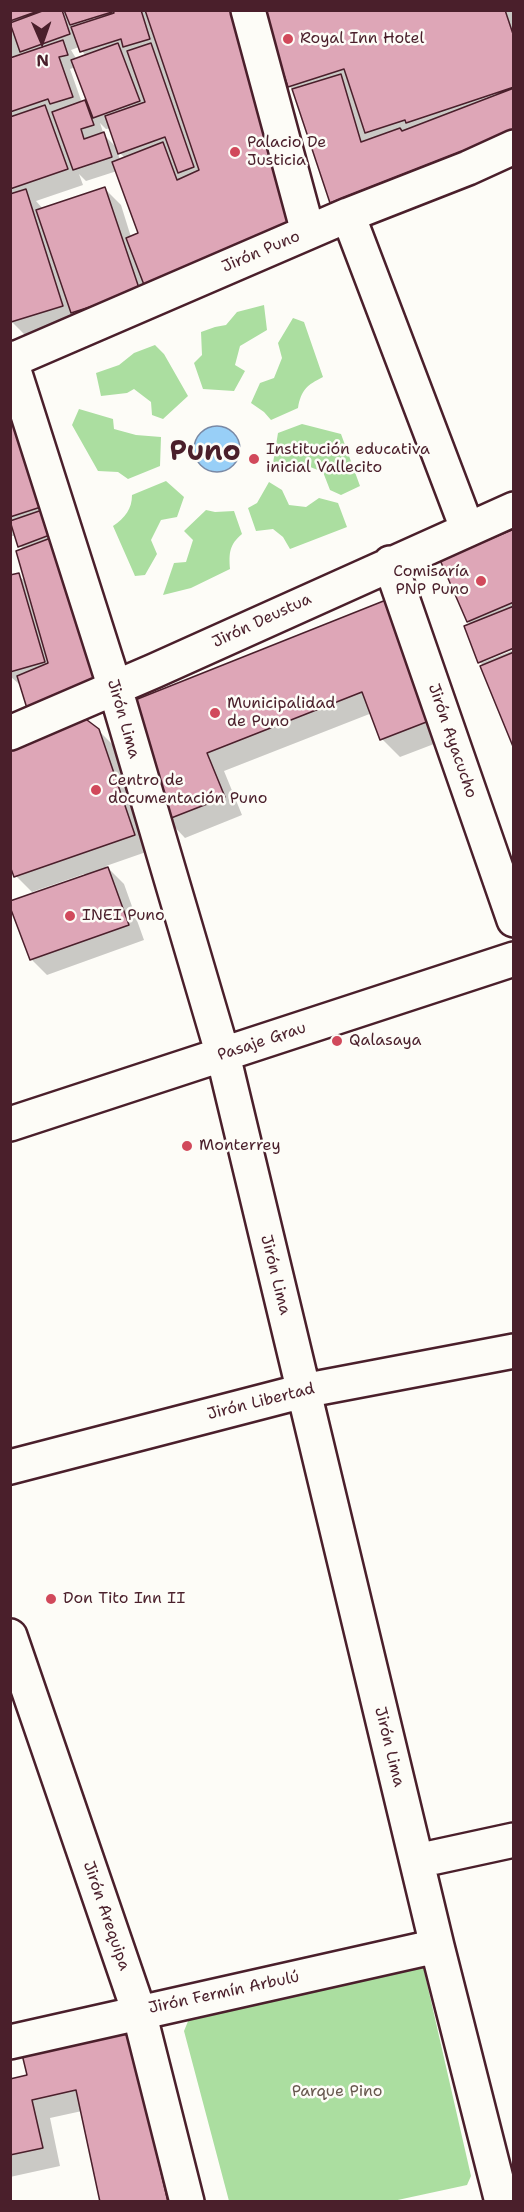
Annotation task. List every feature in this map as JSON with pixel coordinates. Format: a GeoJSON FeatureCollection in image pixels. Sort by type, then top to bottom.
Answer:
{"type":"FeatureCollection","features":[{"type":"Feature","properties":{"kind":"street"},"geometry":{"type":"LineString","coordinates":[[248,10],[308,232]]}},
{"type":"Feature","properties":{"kind":"street","name":"Jirón Puno"},"geometry":{"type":"LineString","coordinates":[[11,360],[348,214],[468,168],[513,147]]}},
{"type":"Feature","properties":{"kind":"street"},"geometry":{"type":"LineString","coordinates":[[348,214],[467,528]]}},
{"type":"Feature","properties":{"kind":"street","name":"Jirón Lima"},"geometry":{"type":"LineString","coordinates":[[11,360],[114,688],[223,1055],[437,1946],[502,2202]]}},
{"type":"Feature","properties":{"kind":"street","name":"Jirón Deustua"},"geometry":{"type":"LineString","coordinates":[[10,733],[513,508]]}},
{"type":"Feature","properties":{"kind":"street","name":"Jirón Ayacucho"},"geometry":{"type":"LineString","coordinates":[[390,563],[513,920]]}},
{"type":"Feature","properties":{"kind":"street","name":"Pasaje Grau"},"geometry":{"type":"LineString","coordinates":[[10,1124],[513,959]]}},
{"type":"Feature","properties":{"kind":"street","name":"Jirón Libertad"},"geometry":{"type":"LineString","coordinates":[[10,1467],[303,1391],[513,1351]]}},
{"type":"Feature","properties":{"kind":"street","name":"Jirón Arequipa"},"geometry":{"type":"LineString","coordinates":[[10,1636],[139,2012],[188,2202]]}},
{"type":"Feature","properties":{"kind":"street"},"geometry":{"type":"LineString","coordinates":[[417,1861],[513,1840]]}},
{"type":"Feature","properties":{"kind":"street","name":"Jirón Fermín Arbulú"},"geometry":{"type":"LineString","coordinates":[[10,2042],[437,1946]]}},
{"type":"Feature","properties":{"kind":"green space"},"geometry":{"type":"Polygon","coordinates":[[[264,305],[267,330],[240,346],[235,365],[245,371],[234,391],[203,389],[194,363],[202,355],[201,332],[226,325],[237,312],[264,305]]]}},
{"type":"Feature","properties":{"kind":"green space"},"geometry":{"type":"Polygon","coordinates":[[[293,318],[304,322],[323,377],[306,389],[298,408],[271,420],[251,403],[260,383],[274,378],[282,358],[278,343],[293,318]]]}},
{"type":"Feature","properties":{"kind":"green space"},"geometry":{"type":"Polygon","coordinates":[[[155,345],[164,354],[188,396],[163,419],[152,415],[151,402],[134,389],[127,393],[101,396],[96,373],[119,365],[134,353],[155,345]]]}},
{"type":"Feature","properties":{"kind":"green space"},"geometry":{"type":"Polygon","coordinates":[[[79,409],[113,419],[114,429],[136,435],[161,437],[160,466],[128,479],[118,472],[98,471],[72,425],[79,409]]]}},
{"type":"Feature","properties":{"kind":"green space"},"geometry":{"type":"Polygon","coordinates":[[[302,424],[341,434],[360,486],[341,495],[330,490],[323,472],[305,465],[291,472],[273,463],[278,433],[302,424]]]}},
{"type":"Feature","properties":{"kind":"green space"},"geometry":{"type":"Polygon","coordinates":[[[166,481],[184,497],[177,517],[161,520],[151,540],[157,554],[145,575],[135,576],[113,526],[127,513],[132,495],[166,481]]]}},
{"type":"Feature","properties":{"kind":"green space"},"geometry":{"type":"Polygon","coordinates":[[[269,482],[282,490],[289,505],[306,507],[319,498],[338,503],[347,527],[290,549],[283,537],[273,529],[256,531],[248,508],[257,503],[269,482]]]}},
{"type":"Feature","properties":{"kind":"green space"},"geometry":{"type":"Polygon","coordinates":[[[206,510],[234,511],[242,534],[234,542],[231,550],[230,569],[191,588],[163,595],[174,563],[186,562],[193,540],[184,531],[206,510]]]}},
{"type":"Feature","properties":{"kind":"green space","name":"Parque Pino"},"geometry":{"type":"Polygon","coordinates":[[[423,1966],[471,2176],[467,2185],[393,2201],[229,2201],[184,2031],[191,2014],[423,1966]]]}},
{"type":"Feature","properties":{"kind":"water"},"geometry":{"type":"Polygon","coordinates":[[[217,426],[233,433],[240,449],[233,465],[217,472],[201,465],[194,449],[201,433],[217,426]]]}},
{"type":"Feature","properties":{"kind":"building"},"geometry":{"type":"Polygon","coordinates":[[[10,10],[41,10],[10,21],[10,10]]]}},
{"type":"Feature","properties":{"kind":"building"},"geometry":{"type":"Polygon","coordinates":[[[45,10],[62,10],[70,34],[20,52],[10,23],[45,10]]]}},
{"type":"Feature","properties":{"kind":"building"},"geometry":{"type":"Polygon","coordinates":[[[64,10],[111,10],[112,12],[70,25],[64,10]]]}},
{"type":"Feature","properties":{"kind":"building"},"geometry":{"type":"Polygon","coordinates":[[[113,10],[141,10],[150,39],[123,47],[121,39],[80,52],[71,27],[114,13],[113,10]]]}},
{"type":"Feature","properties":{"kind":"building","name":"Palacio De Justicia"},"geometry":{"type":"Polygon","coordinates":[[[145,10],[236,10],[299,228],[146,290],[126,238],[138,233],[112,162],[163,142],[177,180],[199,170],[145,10]]]}},
{"type":"Feature","properties":{"kind":"building"},"geometry":{"type":"Polygon","coordinates":[[[262,10],[505,10],[514,37],[514,87],[406,123],[405,120],[365,133],[344,69],[288,87],[262,10]]]}},
{"type":"Feature","properties":{"kind":"building"},"geometry":{"type":"Polygon","coordinates":[[[63,40],[68,55],[59,57],[73,97],[50,104],[48,99],[10,112],[10,58],[63,40]]]}},
{"type":"Feature","properties":{"kind":"building"},"geometry":{"type":"Polygon","coordinates":[[[118,43],[140,101],[93,118],[71,60],[118,43]]]}},
{"type":"Feature","properties":{"kind":"building"},"geometry":{"type":"Polygon","coordinates":[[[151,43],[194,167],[178,173],[165,137],[118,154],[105,116],[145,102],[127,51],[151,43]]]}},
{"type":"Feature","properties":{"kind":"building"},"geometry":{"type":"Polygon","coordinates":[[[341,74],[361,142],[400,128],[402,131],[514,88],[514,131],[330,203],[292,89],[341,74]]]}},
{"type":"Feature","properties":{"kind":"building"},"geometry":{"type":"Polygon","coordinates":[[[85,100],[94,125],[81,129],[84,139],[104,132],[112,157],[73,170],[52,112],[85,100]]]}},
{"type":"Feature","properties":{"kind":"building"},"geometry":{"type":"Polygon","coordinates":[[[45,105],[68,169],[10,189],[10,117],[45,105]]]}},
{"type":"Feature","properties":{"kind":"building"},"geometry":{"type":"Polygon","coordinates":[[[105,187],[140,291],[71,313],[36,210],[105,187]]]}},
{"type":"Feature","properties":{"kind":"building"},"geometry":{"type":"Polygon","coordinates":[[[26,189],[63,306],[11,322],[10,194],[26,189]]]}},
{"type":"Feature","properties":{"kind":"building"},"geometry":{"type":"Polygon","coordinates":[[[10,402],[44,506],[10,517],[10,402]]]}},
{"type":"Feature","properties":{"kind":"building"},"geometry":{"type":"Polygon","coordinates":[[[45,509],[55,533],[18,547],[10,521],[45,509]]]}},
{"type":"Feature","properties":{"kind":"building","name":"Comisaría PNP Puno"},"geometry":{"type":"Polygon","coordinates":[[[514,529],[514,602],[467,622],[440,560],[514,529]]]}},
{"type":"Feature","properties":{"kind":"building"},"geometry":{"type":"Polygon","coordinates":[[[56,536],[97,686],[29,715],[17,676],[48,663],[16,551],[56,536]]]}},
{"type":"Feature","properties":{"kind":"building"},"geometry":{"type":"Polygon","coordinates":[[[19,573],[45,662],[10,672],[10,575],[19,573]]]}},
{"type":"Feature","properties":{"kind":"building","name":"Municipalidad de Puno"},"geometry":{"type":"Polygon","coordinates":[[[386,600],[429,721],[380,740],[362,692],[207,753],[225,797],[166,820],[120,706],[386,600]]]}},
{"type":"Feature","properties":{"kind":"building"},"geometry":{"type":"Polygon","coordinates":[[[514,606],[514,648],[478,663],[464,626],[514,606]]]}},
{"type":"Feature","properties":{"kind":"building"},"geometry":{"type":"Polygon","coordinates":[[[514,652],[514,749],[480,666],[514,652]]]}},
{"type":"Feature","properties":{"kind":"building"},"geometry":{"type":"Polygon","coordinates":[[[83,717],[99,729],[135,835],[14,877],[10,866],[10,749],[83,717]]]}},
{"type":"Feature","properties":{"kind":"building","name":"INEI Puno"},"geometry":{"type":"Polygon","coordinates":[[[108,867],[129,925],[30,960],[10,907],[10,901],[108,867]]]}},
{"type":"Feature","properties":{"kind":"building"},"geometry":{"type":"Polygon","coordinates":[[[126,2022],[168,2202],[100,2202],[76,2090],[32,2100],[43,2148],[10,2155],[10,2079],[27,2075],[20,2046],[126,2022]]]}},
{"type":"Feature","properties":{"kind":"place","name":"Royal Inn Hotel"},"geometry":{"type":"Point","coordinates":[288,39]}},
{"type":"Feature","properties":{"kind":"place","name":"Palacio De Justicia"},"geometry":{"type":"Point","coordinates":[235,152]}},
{"type":"Feature","properties":{"kind":"place","name":"Institución educativa inicial Vallecito"},"geometry":{"type":"Point","coordinates":[254,459]}},
{"type":"Feature","properties":{"kind":"place","name":"Comisaría PNP Puno"},"geometry":{"type":"Point","coordinates":[481,581]}},
{"type":"Feature","properties":{"kind":"place","name":"Municipalidad de Puno"},"geometry":{"type":"Point","coordinates":[215,713]}},
{"type":"Feature","properties":{"kind":"place","name":"Centro de documentación Puno"},"geometry":{"type":"Point","coordinates":[96,790]}},
{"type":"Feature","properties":{"kind":"place","name":"INEI Puno"},"geometry":{"type":"Point","coordinates":[70,916]}},
{"type":"Feature","properties":{"kind":"place","name":"Qalasaya"},"geometry":{"type":"Point","coordinates":[337,1041]}},
{"type":"Feature","properties":{"kind":"place","name":"Monterrey"},"geometry":{"type":"Point","coordinates":[187,1146]}},
{"type":"Feature","properties":{"kind":"place","name":"Don Tito Inn II"},"geometry":{"type":"Point","coordinates":[51,1599]}},
{"type":"Feature","properties":{"kind":"district","name":"Puno"},"geometry":{"type":"Point","coordinates":[205,453]}}]}
